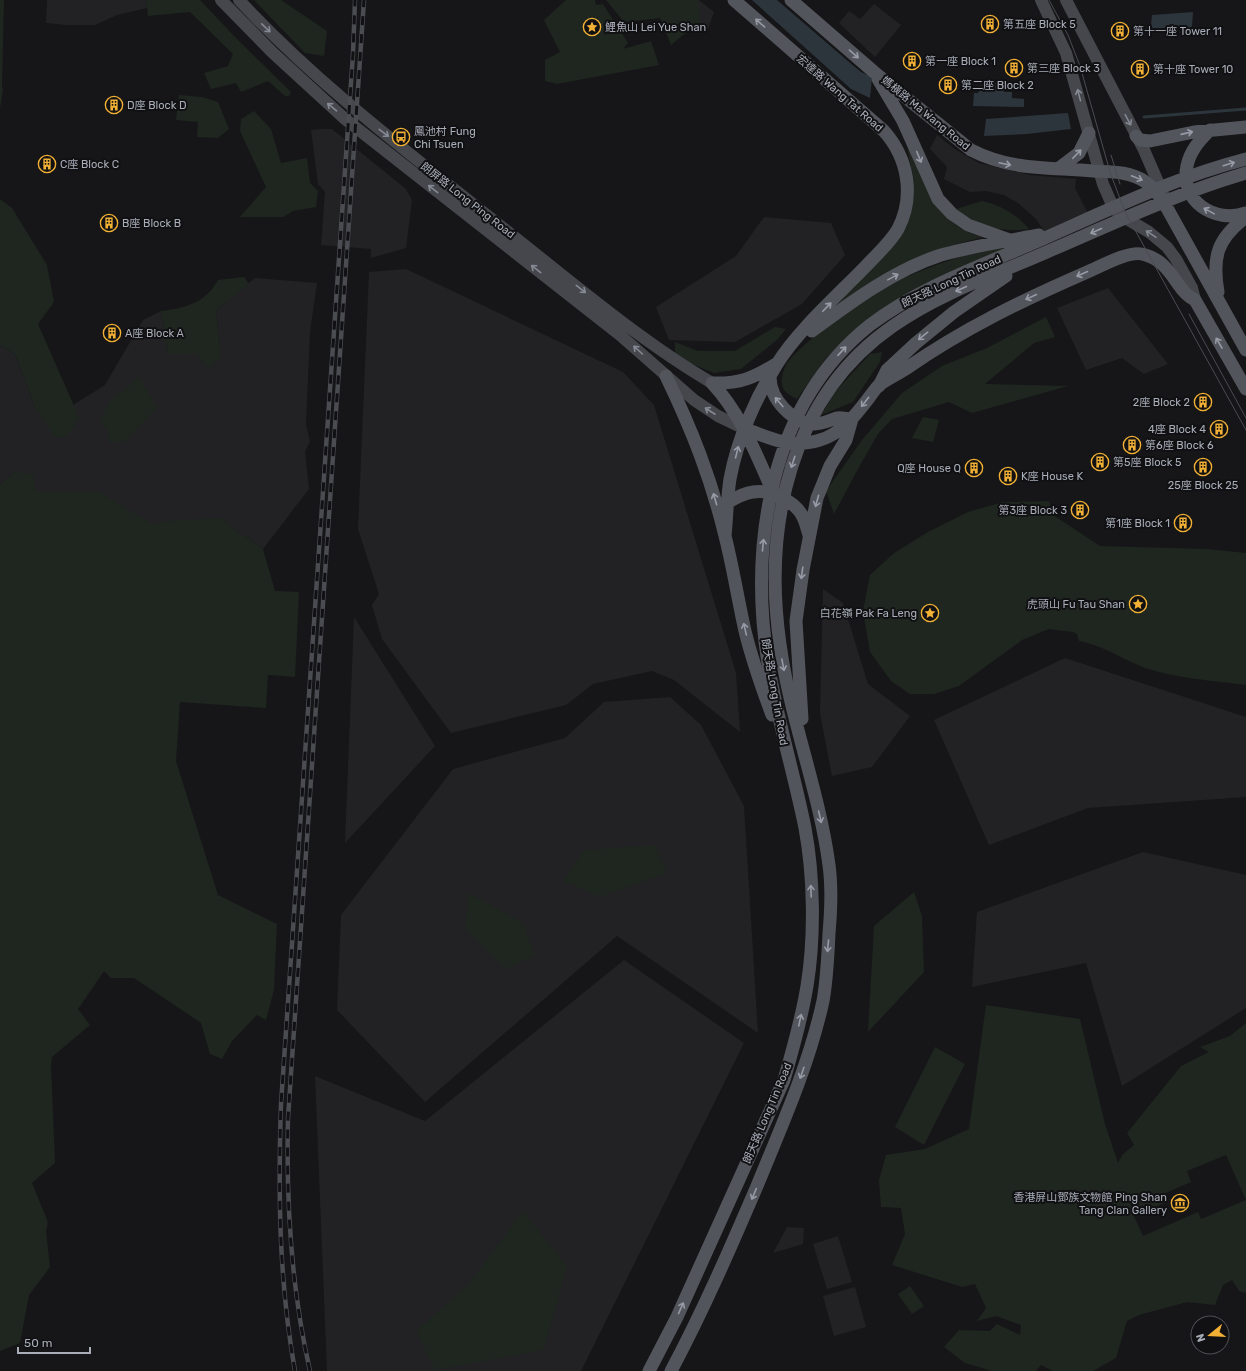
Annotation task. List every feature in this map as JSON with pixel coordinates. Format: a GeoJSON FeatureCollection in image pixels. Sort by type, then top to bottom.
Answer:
{"type":"FeatureCollection","features":[{"type":"Feature","properties":{"kind":"main road","name":"朗屏路 Long Ping Road"},"geometry":{"type":"LineString","coordinates":[[221,0],[272,52],[345,119],[620,335],[694,400],[718,416],[744,430]]}},
{"type":"Feature","properties":{"kind":"main road","name":"朗屏路 Long Ping Road"},"geometry":{"type":"LineString","coordinates":[[239,0],[312,73],[369,122],[631,329],[712,383]]}},
{"type":"Feature","properties":{"kind":"main road","name":"宏達路 Wang Tat Road"},"geometry":{"type":"LineString","coordinates":[[734,0],[887,134],[901,155],[906,174],[908,191],[906,207],[902,220],[893,237],[791,346]]}},
{"type":"Feature","properties":{"kind":"main road","name":"媽橫路 Ma Wang Road"},"geometry":{"type":"LineString","coordinates":[[791,0],[874,72],[976,153],[999,162],[1012,165],[1124,173],[1143,180],[1152,187],[1167,208],[1246,350]]}},
{"type":"Feature","properties":{"kind":"main road"},"geometry":{"type":"LineString","coordinates":[[1041,0],[1066,53],[1099,171],[1113,207],[1120,215],[1149,232],[1167,247],[1176,259],[1192,288],[1195,300],[1246,389]]}},
{"type":"Feature","properties":{"kind":"main road"},"geometry":{"type":"LineString","coordinates":[[1066,0],[1156,176],[1167,208]]}},
{"type":"Feature","properties":{"kind":"main road"},"geometry":{"type":"LineString","coordinates":[[874,72],[903,121],[938,199],[952,214],[968,225],[1010,240]]}},
{"type":"Feature","properties":{"kind":"main road"},"geometry":{"type":"LineString","coordinates":[[1136,136],[1140,140],[1150,142],[1194,132],[1246,127]]}},
{"type":"Feature","properties":{"kind":"main road"},"geometry":{"type":"LineString","coordinates":[[1210,130],[1200,140],[1189,158],[1186,177],[1188,186],[1196,201],[1208,212],[1227,217],[1246,213]]}},
{"type":"Feature","properties":{"kind":"main road"},"geometry":{"type":"LineString","coordinates":[[1058,169],[1079,153],[1088,133]]}},
{"type":"Feature","properties":{"kind":"main road","name":"朗天路 Long Tin Road"},"geometry":{"type":"LineString","coordinates":[[649,1371],[664,1343],[784,1080],[808,985],[812,934],[811,881],[805,830],[786,752],[771,678],[765,638],[762,587],[766,523],[773,483],[788,437],[803,404],[817,382],[834,360],[857,336],[899,305],[936,286],[1141,197],[1213,169],[1246,159]]}},
{"type":"Feature","properties":{"kind":"main road","name":"朗天路 Long Tin Road"},"geometry":{"type":"LineString","coordinates":[[671,1371],[693,1331],[731,1247],[795,1095],[808,1057],[824,997],[830,932],[830,880],[822,828],[783,666],[776,618],[775,574],[779,525],[786,485],[800,443],[818,405],[828,389],[861,351],[907,317],[950,294],[1145,209],[1217,182],[1246,173]]}},
{"type":"Feature","properties":{"kind":"main road"},"geometry":{"type":"LineString","coordinates":[[1220,302],[1216,276],[1218,250],[1229,232],[1246,217]]}},
{"type":"Feature","properties":{"kind":"main road"},"geometry":{"type":"LineString","coordinates":[[726,536],[727,503],[730,478],[744,430],[777,363],[791,346],[837,312],[910,267],[952,252],[1062,231]]}},
{"type":"Feature","properties":{"kind":"main road"},"geometry":{"type":"LineString","coordinates":[[744,430],[783,443],[799,445],[822,439],[835,433],[852,419],[878,386],[887,370],[932,330],[1000,280],[1047,252]]}},
{"type":"Feature","properties":{"kind":"main road"},"geometry":{"type":"LineString","coordinates":[[878,386],[943,343],[984,320],[1066,282],[1130,255],[1142,254],[1159,262],[1175,278],[1187,297],[1195,300]]}},
{"type":"Feature","properties":{"kind":"main road"},"geometry":{"type":"LineString","coordinates":[[712,383],[736,383],[744,381],[758,375],[777,363]]}},
{"type":"Feature","properties":{"kind":"main road"},"geometry":{"type":"LineString","coordinates":[[666,376],[694,436],[726,536],[746,633],[755,667],[786,752]]}},
{"type":"Feature","properties":{"kind":"main road"},"geometry":{"type":"LineString","coordinates":[[770,377],[770,387],[773,395],[795,418],[815,424],[838,418],[852,419]]}},
{"type":"Feature","properties":{"kind":"main road"},"geometry":{"type":"LineString","coordinates":[[712,383],[728,402],[744,430],[774,494]]}},
{"type":"Feature","properties":{"kind":"main road"},"geometry":{"type":"LineString","coordinates":[[803,750],[796,621],[809,535],[817,498],[830,466],[846,440],[852,419]]}},
{"type":"Feature","properties":{"kind":"main road"},"geometry":{"type":"LineString","coordinates":[[727,503],[746,493],[754,491],[774,494],[789,503],[803,516],[809,535]]}},
{"type":"Feature","properties":{"kind":"main road"},"geometry":{"type":"LineString","coordinates":[[640,1371],[664,1343]]}},
{"type":"Feature","properties":{"kind":"shaded area"},"geometry":{"type":"Polygon","coordinates":[[[0,0],[4,0],[3,90],[0,108],[0,0]]]}},
{"type":"Feature","properties":{"kind":"shaded area"},"geometry":{"type":"Polygon","coordinates":[[[47,0],[146,0],[147,8],[117,15],[95,25],[67,25],[46,23],[47,0]]]}},
{"type":"Feature","properties":{"kind":"shaded area"},"geometry":{"type":"Polygon","coordinates":[[[146,0],[200,0],[291,92],[289,96],[285,96],[268,81],[241,92],[236,83],[211,89],[204,73],[228,66],[233,54],[190,12],[148,16],[146,0]]]}},
{"type":"Feature","properties":{"kind":"shaded area"},"geometry":{"type":"Polygon","coordinates":[[[254,0],[281,0],[327,31],[324,56],[305,53],[254,0]]]}},
{"type":"Feature","properties":{"kind":"shaded area"},"geometry":{"type":"Polygon","coordinates":[[[566,0],[595,0],[596,5],[603,4],[628,43],[623,49],[651,41],[659,65],[557,84],[545,81],[545,60],[560,52],[544,20],[566,0]]]}},
{"type":"Feature","properties":{"kind":"shaded area"},"geometry":{"type":"Polygon","coordinates":[[[606,0],[698,0],[700,21],[671,45],[660,18],[624,22],[606,0]]]}},
{"type":"Feature","properties":{"kind":"shaded area"},"geometry":{"type":"Polygon","coordinates":[[[656,0],[699,0],[714,12],[708,29],[678,23],[656,0]]]}},
{"type":"Feature","properties":{"kind":"shaded area"},"geometry":{"type":"Polygon","coordinates":[[[752,0],[777,0],[861,72],[872,77],[870,98],[851,89],[752,0]]]}},
{"type":"Feature","properties":{"kind":"shaded area"},"geometry":{"type":"Polygon","coordinates":[[[874,4],[901,25],[875,57],[839,23],[849,11],[860,19],[874,4]]]}},
{"type":"Feature","properties":{"kind":"shaded area"},"geometry":{"type":"Polygon","coordinates":[[[1193,12],[1192,26],[1187,31],[1184,31],[1180,27],[1176,27],[1171,24],[1159,31],[1151,26],[1152,15],[1193,12]]]}},
{"type":"Feature","properties":{"kind":"shaded area"},"geometry":{"type":"Polygon","coordinates":[[[990,81],[1001,85],[1004,92],[1012,92],[1012,98],[1024,99],[1024,107],[973,106],[974,93],[978,93],[983,83],[990,81]]]}},
{"type":"Feature","properties":{"kind":"shaded area"},"geometry":{"type":"Polygon","coordinates":[[[179,95],[202,97],[218,102],[229,129],[218,138],[197,137],[198,122],[176,120],[179,95]]]}},
{"type":"Feature","properties":{"kind":"shaded area"},"geometry":{"type":"Polygon","coordinates":[[[254,111],[271,129],[281,163],[307,158],[310,183],[318,191],[316,207],[293,211],[283,217],[240,217],[266,187],[240,131],[241,119],[254,111]]]}},
{"type":"Feature","properties":{"kind":"shaded area"},"geometry":{"type":"Polygon","coordinates":[[[1068,113],[1071,129],[1027,134],[984,136],[986,119],[1068,113]]]}},
{"type":"Feature","properties":{"kind":"shaded area"},"geometry":{"type":"Polygon","coordinates":[[[332,129],[406,189],[412,200],[406,248],[371,258],[371,249],[321,245],[325,192],[318,184],[311,130],[332,129]]]}},
{"type":"Feature","properties":{"kind":"shaded area"},"geometry":{"type":"Polygon","coordinates":[[[937,135],[956,150],[979,163],[1030,175],[1076,179],[1075,188],[1093,223],[1050,240],[1036,219],[1018,203],[1004,195],[986,191],[970,192],[944,179],[947,167],[930,149],[937,135]]]}},
{"type":"Feature","properties":{"kind":"shaded area"},"geometry":{"type":"Polygon","coordinates":[[[906,140],[927,190],[942,212],[963,230],[983,237],[949,246],[821,319],[878,261],[913,179],[906,140]]]}},
{"type":"Feature","properties":{"kind":"shaded area"},"geometry":{"type":"Polygon","coordinates":[[[0,199],[12,208],[47,265],[54,302],[38,324],[79,417],[68,436],[55,438],[35,407],[15,354],[0,345],[0,199]]]}},
{"type":"Feature","properties":{"kind":"shaded area"},"geometry":{"type":"Polygon","coordinates":[[[982,201],[996,205],[1008,211],[1029,229],[1010,230],[991,227],[972,220],[956,209],[982,201]]]}},
{"type":"Feature","properties":{"kind":"shaded area"},"geometry":{"type":"Polygon","coordinates":[[[764,217],[831,223],[845,255],[802,304],[735,342],[669,340],[656,307],[736,256],[764,217]]]}},
{"type":"Feature","properties":{"kind":"shaded area"},"geometry":{"type":"Polygon","coordinates":[[[1014,244],[974,262],[887,306],[854,331],[826,358],[797,399],[784,390],[782,383],[783,373],[792,357],[804,345],[858,305],[892,284],[918,272],[972,254],[1014,244]]]}},
{"type":"Feature","properties":{"kind":"shaded area"},"geometry":{"type":"Polygon","coordinates":[[[406,269],[623,372],[654,405],[736,673],[740,732],[674,680],[652,671],[593,684],[566,705],[451,733],[382,639],[372,605],[379,594],[358,529],[369,272],[406,269]]]}},
{"type":"Feature","properties":{"kind":"shaded area"},"geometry":{"type":"Polygon","coordinates":[[[244,277],[249,284],[216,310],[221,358],[208,368],[197,354],[168,354],[161,311],[179,308],[194,303],[207,294],[218,280],[244,277]]]}},
{"type":"Feature","properties":{"kind":"shaded area"},"geometry":{"type":"Polygon","coordinates":[[[255,278],[317,283],[310,332],[306,424],[310,442],[305,451],[309,489],[263,549],[244,535],[211,568],[37,498],[15,472],[0,484],[0,345],[15,354],[35,407],[79,417],[73,405],[105,385],[143,320],[161,311],[168,354],[197,354],[221,358],[216,310],[255,278]]]}},
{"type":"Feature","properties":{"kind":"shaded area"},"geometry":{"type":"Polygon","coordinates":[[[1108,288],[1168,364],[1144,374],[1122,358],[1086,370],[1057,308],[1108,288]]]}},
{"type":"Feature","properties":{"kind":"shaded area"},"geometry":{"type":"Polygon","coordinates":[[[1046,317],[1055,337],[1034,343],[985,384],[1068,386],[972,413],[949,402],[892,419],[878,434],[834,514],[826,491],[862,440],[902,393],[942,366],[987,348],[1046,317]]]}},
{"type":"Feature","properties":{"kind":"shaded area"},"geometry":{"type":"Polygon","coordinates":[[[775,327],[786,329],[778,339],[741,369],[714,373],[675,357],[675,342],[698,351],[735,351],[775,327]]]}},
{"type":"Feature","properties":{"kind":"shaded area"},"geometry":{"type":"Polygon","coordinates":[[[882,352],[880,362],[853,402],[821,415],[836,391],[870,354],[882,352]]]}},
{"type":"Feature","properties":{"kind":"shaded area"},"geometry":{"type":"Polygon","coordinates":[[[139,377],[157,408],[126,441],[110,443],[107,429],[100,421],[110,401],[139,377]]]}},
{"type":"Feature","properties":{"kind":"shaded area"},"geometry":{"type":"Polygon","coordinates":[[[923,417],[939,420],[933,442],[912,438],[923,417]]]}},
{"type":"Feature","properties":{"kind":"shaded area"},"geometry":{"type":"Polygon","coordinates":[[[15,472],[33,474],[36,492],[99,492],[153,524],[167,521],[221,518],[242,536],[244,535],[263,549],[275,591],[299,592],[295,677],[268,675],[266,708],[180,702],[176,761],[218,895],[277,924],[274,990],[266,1020],[257,1015],[232,1041],[222,1059],[210,1054],[201,1023],[134,978],[111,978],[104,971],[78,1009],[90,1025],[52,1057],[55,1163],[32,1183],[48,1222],[46,1231],[50,1267],[29,1295],[20,1343],[0,1351],[0,484],[15,472]]]}},
{"type":"Feature","properties":{"kind":"shaded area"},"geometry":{"type":"Polygon","coordinates":[[[1049,501],[1053,515],[1100,546],[1207,549],[1246,553],[1246,685],[1189,678],[1155,671],[1089,643],[1079,641],[1077,634],[1073,632],[1049,629],[1022,640],[959,686],[934,694],[910,694],[891,681],[870,652],[863,611],[870,575],[894,553],[928,532],[968,512],[1003,502],[1049,501]]]}},
{"type":"Feature","properties":{"kind":"shaded area"},"geometry":{"type":"Polygon","coordinates":[[[823,589],[843,603],[868,684],[910,716],[872,767],[832,776],[820,713],[823,589]]]}},
{"type":"Feature","properties":{"kind":"shaded area"},"geometry":{"type":"Polygon","coordinates":[[[354,617],[435,746],[345,843],[354,617]]]}},
{"type":"Feature","properties":{"kind":"shaded area"},"geometry":{"type":"Polygon","coordinates":[[[1065,658],[1246,717],[1246,797],[1088,808],[989,845],[934,720],[1065,658]]]}},
{"type":"Feature","properties":{"kind":"shaded area"},"geometry":{"type":"Polygon","coordinates":[[[670,697],[701,725],[744,806],[758,1033],[617,936],[425,1102],[337,1010],[341,915],[453,769],[565,738],[604,702],[670,697]]]}},
{"type":"Feature","properties":{"kind":"shaded area"},"geometry":{"type":"Polygon","coordinates":[[[655,845],[667,873],[600,897],[563,881],[584,850],[655,845]]]}},
{"type":"Feature","properties":{"kind":"shaded area"},"geometry":{"type":"Polygon","coordinates":[[[1143,852],[1246,875],[1246,1008],[1122,1086],[1086,963],[972,987],[977,912],[1143,852]]]}},
{"type":"Feature","properties":{"kind":"shaded area"},"geometry":{"type":"Polygon","coordinates":[[[914,892],[922,916],[924,972],[868,1032],[874,926],[914,892]]]}},
{"type":"Feature","properties":{"kind":"shaded area"},"geometry":{"type":"Polygon","coordinates":[[[469,893],[523,923],[535,955],[506,969],[465,928],[469,893]]]}},
{"type":"Feature","properties":{"kind":"shaded area"},"geometry":{"type":"Polygon","coordinates":[[[624,960],[744,1043],[581,1371],[327,1371],[315,1076],[425,1121],[624,960]]]}},
{"type":"Feature","properties":{"kind":"shaded area"},"geometry":{"type":"Polygon","coordinates":[[[986,1005],[1080,1019],[1105,1124],[1118,1163],[1123,1154],[1134,1145],[1127,1133],[1181,1066],[1209,1052],[1200,1047],[1230,1036],[1246,1023],[1246,1200],[1246,1293],[1239,1291],[1232,1280],[1223,1285],[1215,1305],[1187,1302],[1139,1315],[1127,1321],[1116,1358],[1093,1371],[1053,1371],[1041,1365],[1036,1371],[992,1371],[965,1363],[944,1347],[959,1330],[990,1331],[997,1324],[1020,1335],[1021,1325],[996,1316],[977,1321],[986,1308],[975,1284],[962,1287],[892,1265],[905,1234],[901,1208],[881,1207],[879,1180],[886,1155],[925,1149],[969,1129],[986,1005]],[[1226,1155],[1187,1171],[1191,1182],[1161,1195],[1164,1203],[1134,1216],[1143,1236],[1198,1212],[1201,1219],[1246,1200],[1226,1155]]]}},
{"type":"Feature","properties":{"kind":"shaded area"},"geometry":{"type":"Polygon","coordinates":[[[935,1047],[965,1064],[924,1145],[895,1127],[935,1047]]]}},
{"type":"Feature","properties":{"kind":"shaded area"},"geometry":{"type":"Polygon","coordinates":[[[523,1211],[567,1266],[544,1350],[435,1370],[416,1331],[467,1286],[523,1211]]]}},
{"type":"Feature","properties":{"kind":"shaded area"},"geometry":{"type":"Polygon","coordinates":[[[787,1227],[804,1228],[803,1244],[773,1253],[787,1227]]]}},
{"type":"Feature","properties":{"kind":"shaded area"},"geometry":{"type":"Polygon","coordinates":[[[838,1236],[852,1282],[827,1289],[813,1244],[838,1236]]]}},
{"type":"Feature","properties":{"kind":"shaded area"},"geometry":{"type":"Polygon","coordinates":[[[910,1286],[924,1306],[912,1314],[898,1294],[910,1286]]]}},
{"type":"Feature","properties":{"kind":"shaded area"},"geometry":{"type":"Polygon","coordinates":[[[855,1287],[866,1327],[834,1336],[823,1296],[855,1287]]]}},
{"type":"Feature","properties":{"kind":"waterway"},"geometry":{"type":"LineString","coordinates":[[1144,117],[1246,109]]}},
{"type":"Feature","properties":{"kind":"tram line"},"geometry":{"type":"LineString","coordinates":[[1049,0],[1068,35],[1080,66],[1110,172],[1125,212],[1246,430]]}},
{"type":"Feature","properties":{"kind":"tram line"},"geometry":{"type":"LineString","coordinates":[[1111,155],[1120,184]]}},
{"type":"Feature","properties":{"kind":"tram line"},"geometry":{"type":"LineString","coordinates":[[1189,314],[1246,418]]}},
{"type":"Feature","properties":{"kind":"railway"},"geometry":{"type":"LineString","coordinates":[[295,1371],[286,1304],[281,1238],[281,1104],[353,54],[355,0]]}},
{"type":"Feature","properties":{"kind":"railway"},"geometry":{"type":"LineString","coordinates":[[310,1371],[298,1308],[291,1245],[288,1182],[288,1118],[364,0]]}},
{"type":"Feature","properties":{"kind":"place","name":"第五座 Block 5"},"geometry":{"type":"Point","coordinates":[990,24]}},
{"type":"Feature","properties":{"kind":"place","name":"鯉魚山 Lei Yue Shan"},"geometry":{"type":"Point","coordinates":[592,27]}},
{"type":"Feature","properties":{"kind":"place","name":"第十一座 Tower 11"},"geometry":{"type":"Point","coordinates":[1120,31]}},
{"type":"Feature","properties":{"kind":"place","name":"第一座 Block 1"},"geometry":{"type":"Point","coordinates":[912,61]}},
{"type":"Feature","properties":{"kind":"place","name":"第三座 Block 3"},"geometry":{"type":"Point","coordinates":[1014,68]}},
{"type":"Feature","properties":{"kind":"place","name":"第十座 Tower 10"},"geometry":{"type":"Point","coordinates":[1140,69]}},
{"type":"Feature","properties":{"kind":"place","name":"第二座 Block 2"},"geometry":{"type":"Point","coordinates":[948,85]}},
{"type":"Feature","properties":{"kind":"place","name":"D座 Block D"},"geometry":{"type":"Point","coordinates":[114,105]}},
{"type":"Feature","properties":{"kind":"place","name":"鳳池村 Fung Chi Tsuen"},"geometry":{"type":"Point","coordinates":[401,137]}},
{"type":"Feature","properties":{"kind":"place","name":"C座 Block C"},"geometry":{"type":"Point","coordinates":[47,164]}},
{"type":"Feature","properties":{"kind":"place","name":"B座 Block B"},"geometry":{"type":"Point","coordinates":[109,223]}},
{"type":"Feature","properties":{"kind":"place","name":"A座 Block A"},"geometry":{"type":"Point","coordinates":[112,333]}},
{"type":"Feature","properties":{"kind":"place","name":"2座 Block 2"},"geometry":{"type":"Point","coordinates":[1203,402]}},
{"type":"Feature","properties":{"kind":"place","name":"4座 Block 4"},"geometry":{"type":"Point","coordinates":[1219,429]}},
{"type":"Feature","properties":{"kind":"place","name":"第6座 Block 6"},"geometry":{"type":"Point","coordinates":[1132,445]}},
{"type":"Feature","properties":{"kind":"place","name":"第5座 Block 5"},"geometry":{"type":"Point","coordinates":[1100,462]}},
{"type":"Feature","properties":{"kind":"place","name":"25座 Block 25"},"geometry":{"type":"Point","coordinates":[1203,467]}},
{"type":"Feature","properties":{"kind":"place","name":"Q座 House Q"},"geometry":{"type":"Point","coordinates":[974,468]}},
{"type":"Feature","properties":{"kind":"place","name":"K座 House K"},"geometry":{"type":"Point","coordinates":[1008,476]}},
{"type":"Feature","properties":{"kind":"place","name":"第3座 Block 3"},"geometry":{"type":"Point","coordinates":[1080,510]}},
{"type":"Feature","properties":{"kind":"place","name":"第1座 Block 1"},"geometry":{"type":"Point","coordinates":[1183,523]}},
{"type":"Feature","properties":{"kind":"place","name":"虎頭山 Fu Tau Shan"},"geometry":{"type":"Point","coordinates":[1138,604]}},
{"type":"Feature","properties":{"kind":"place","name":"白花嶺 Pak Fa Leng"},"geometry":{"type":"Point","coordinates":[930,613]}},
{"type":"Feature","properties":{"kind":"place","name":"香港屏山鄧族文物館 Ping Shan Tang Clan Gallery"},"geometry":{"type":"Point","coordinates":[1180,1203]}}]}
